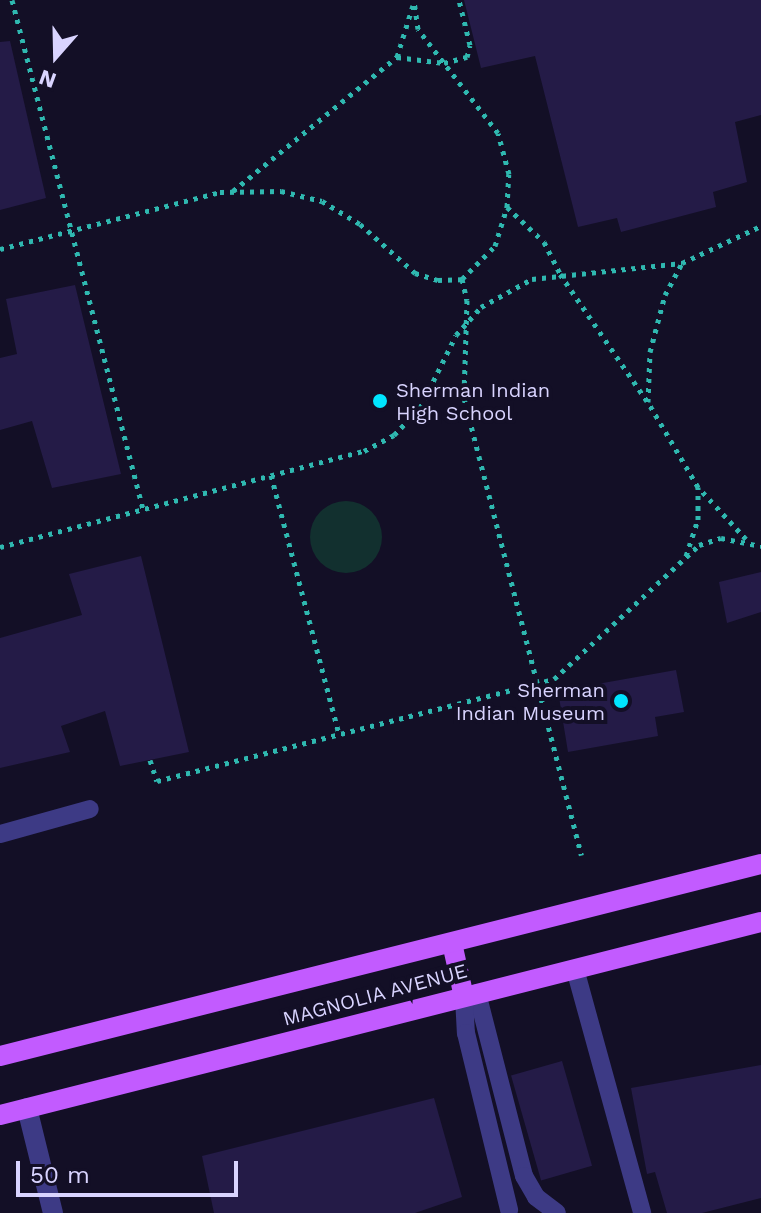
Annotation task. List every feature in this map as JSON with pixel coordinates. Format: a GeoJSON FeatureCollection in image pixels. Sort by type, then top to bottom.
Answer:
{"type":"FeatureCollection","features":[{"type":"Feature","properties":{"kind":"main road","name":"MAGNOLIA AVENUE"},"geometry":{"type":"LineString","coordinates":[[0,1056],[761,864]]}},
{"type":"Feature","properties":{"kind":"main road","name":"MAGNOLIA AVENUE"},"geometry":{"type":"LineString","coordinates":[[0,1115],[761,922]]}},
{"type":"Feature","properties":{"kind":"main road"},"geometry":{"type":"LineString","coordinates":[[452,943],[471,995]]}},
{"type":"Feature","properties":{"kind":"street"},"geometry":{"type":"LineString","coordinates":[[27,1108],[53,1213]]}},
{"type":"Feature","properties":{"kind":"lane"},"geometry":{"type":"LineString","coordinates":[[0,834],[90,809]]}},
{"type":"Feature","properties":{"kind":"lane"},"geometry":{"type":"LineString","coordinates":[[575,969],[642,1213]]}},
{"type":"Feature","properties":{"kind":"lane"},"geometry":{"type":"LineString","coordinates":[[471,995],[466,1033],[509,1210]]}},
{"type":"Feature","properties":{"kind":"lane"},"geometry":{"type":"LineString","coordinates":[[471,995],[524,1176],[536,1197],[557,1213]]}},
{"type":"Feature","properties":{"kind":"path"},"geometry":{"type":"LineString","coordinates":[[12,0],[143,509]]}},
{"type":"Feature","properties":{"kind":"path"},"geometry":{"type":"LineString","coordinates":[[0,249],[232,192],[281,191],[322,201],[360,224],[415,273],[438,280],[462,279],[495,246],[507,207],[509,174],[498,133],[418,29],[414,0],[397,57],[232,192]]}},
{"type":"Feature","properties":{"kind":"path"},"geometry":{"type":"LineString","coordinates":[[397,57],[444,63],[467,57],[470,45],[459,0]]}},
{"type":"Feature","properties":{"kind":"path"},"geometry":{"type":"LineString","coordinates":[[507,207],[544,242],[560,274],[648,402],[698,487],[747,539],[761,546]]}},
{"type":"Feature","properties":{"kind":"path"},"geometry":{"type":"LineString","coordinates":[[0,547],[364,451],[394,435],[420,408],[463,327],[481,307],[532,279],[682,263],[761,226]]}},
{"type":"Feature","properties":{"kind":"path"},"geometry":{"type":"LineString","coordinates":[[648,402],[650,352],[665,295],[682,263]]}},
{"type":"Feature","properties":{"kind":"path"},"geometry":{"type":"LineString","coordinates":[[462,279],[467,300],[463,327],[464,398],[540,682],[581,855]]}},
{"type":"Feature","properties":{"kind":"path"},"geometry":{"type":"LineString","coordinates":[[271,475],[339,734]]}},
{"type":"Feature","properties":{"kind":"path"},"geometry":{"type":"LineString","coordinates":[[686,557],[698,520],[698,487]]}},
{"type":"Feature","properties":{"kind":"path"},"geometry":{"type":"LineString","coordinates":[[150,760],[157,781],[554,679],[686,557],[710,541],[747,539]]}},
{"type":"Feature","properties":{"kind":"green space"},"geometry":{"type":"Polygon","coordinates":[[[339,501],[353,501],[372,511],[382,530],[382,544],[372,563],[353,573],[339,573],[320,563],[310,544],[310,530],[320,511],[339,501]]]}},
{"type":"Feature","properties":{"kind":"building"},"geometry":{"type":"Polygon","coordinates":[[[464,0],[761,0],[761,115],[735,122],[747,182],[713,192],[716,207],[621,232],[617,218],[578,227],[535,56],[481,68],[464,0]]]}},
{"type":"Feature","properties":{"kind":"building"},"geometry":{"type":"Polygon","coordinates":[[[10,41],[46,198],[0,210],[0,42],[10,41]]]}},
{"type":"Feature","properties":{"kind":"building"},"geometry":{"type":"Polygon","coordinates":[[[75,285],[121,474],[52,488],[32,421],[0,430],[0,358],[17,354],[6,299],[75,285]]]}},
{"type":"Feature","properties":{"kind":"building"},"geometry":{"type":"Polygon","coordinates":[[[141,556],[189,752],[120,766],[105,711],[61,726],[70,752],[0,768],[0,638],[82,615],[69,574],[141,556]]]}},
{"type":"Feature","properties":{"kind":"building"},"geometry":{"type":"Polygon","coordinates":[[[761,572],[761,612],[727,623],[719,582],[761,572]]]}},
{"type":"Feature","properties":{"kind":"building","name":"Sherman Indian Museum"},"geometry":{"type":"Polygon","coordinates":[[[676,670],[684,712],[655,717],[658,736],[568,752],[558,691],[676,670]]]}},
{"type":"Feature","properties":{"kind":"building"},"geometry":{"type":"Polygon","coordinates":[[[562,1061],[592,1166],[541,1180],[511,1076],[562,1061]]]}},
{"type":"Feature","properties":{"kind":"building"},"geometry":{"type":"Polygon","coordinates":[[[761,1065],[761,1198],[702,1213],[667,1213],[655,1172],[647,1174],[631,1088],[761,1065]]]}},
{"type":"Feature","properties":{"kind":"building"},"geometry":{"type":"Polygon","coordinates":[[[434,1098],[462,1197],[415,1213],[214,1213],[202,1156],[434,1098]]]}},
{"type":"Feature","properties":{"kind":"place","name":"Sherman Indian High School"},"geometry":{"type":"Point","coordinates":[380,401]}},
{"type":"Feature","properties":{"kind":"place","name":"Sherman Indian Museum"},"geometry":{"type":"Point","coordinates":[621,701]}}]}
